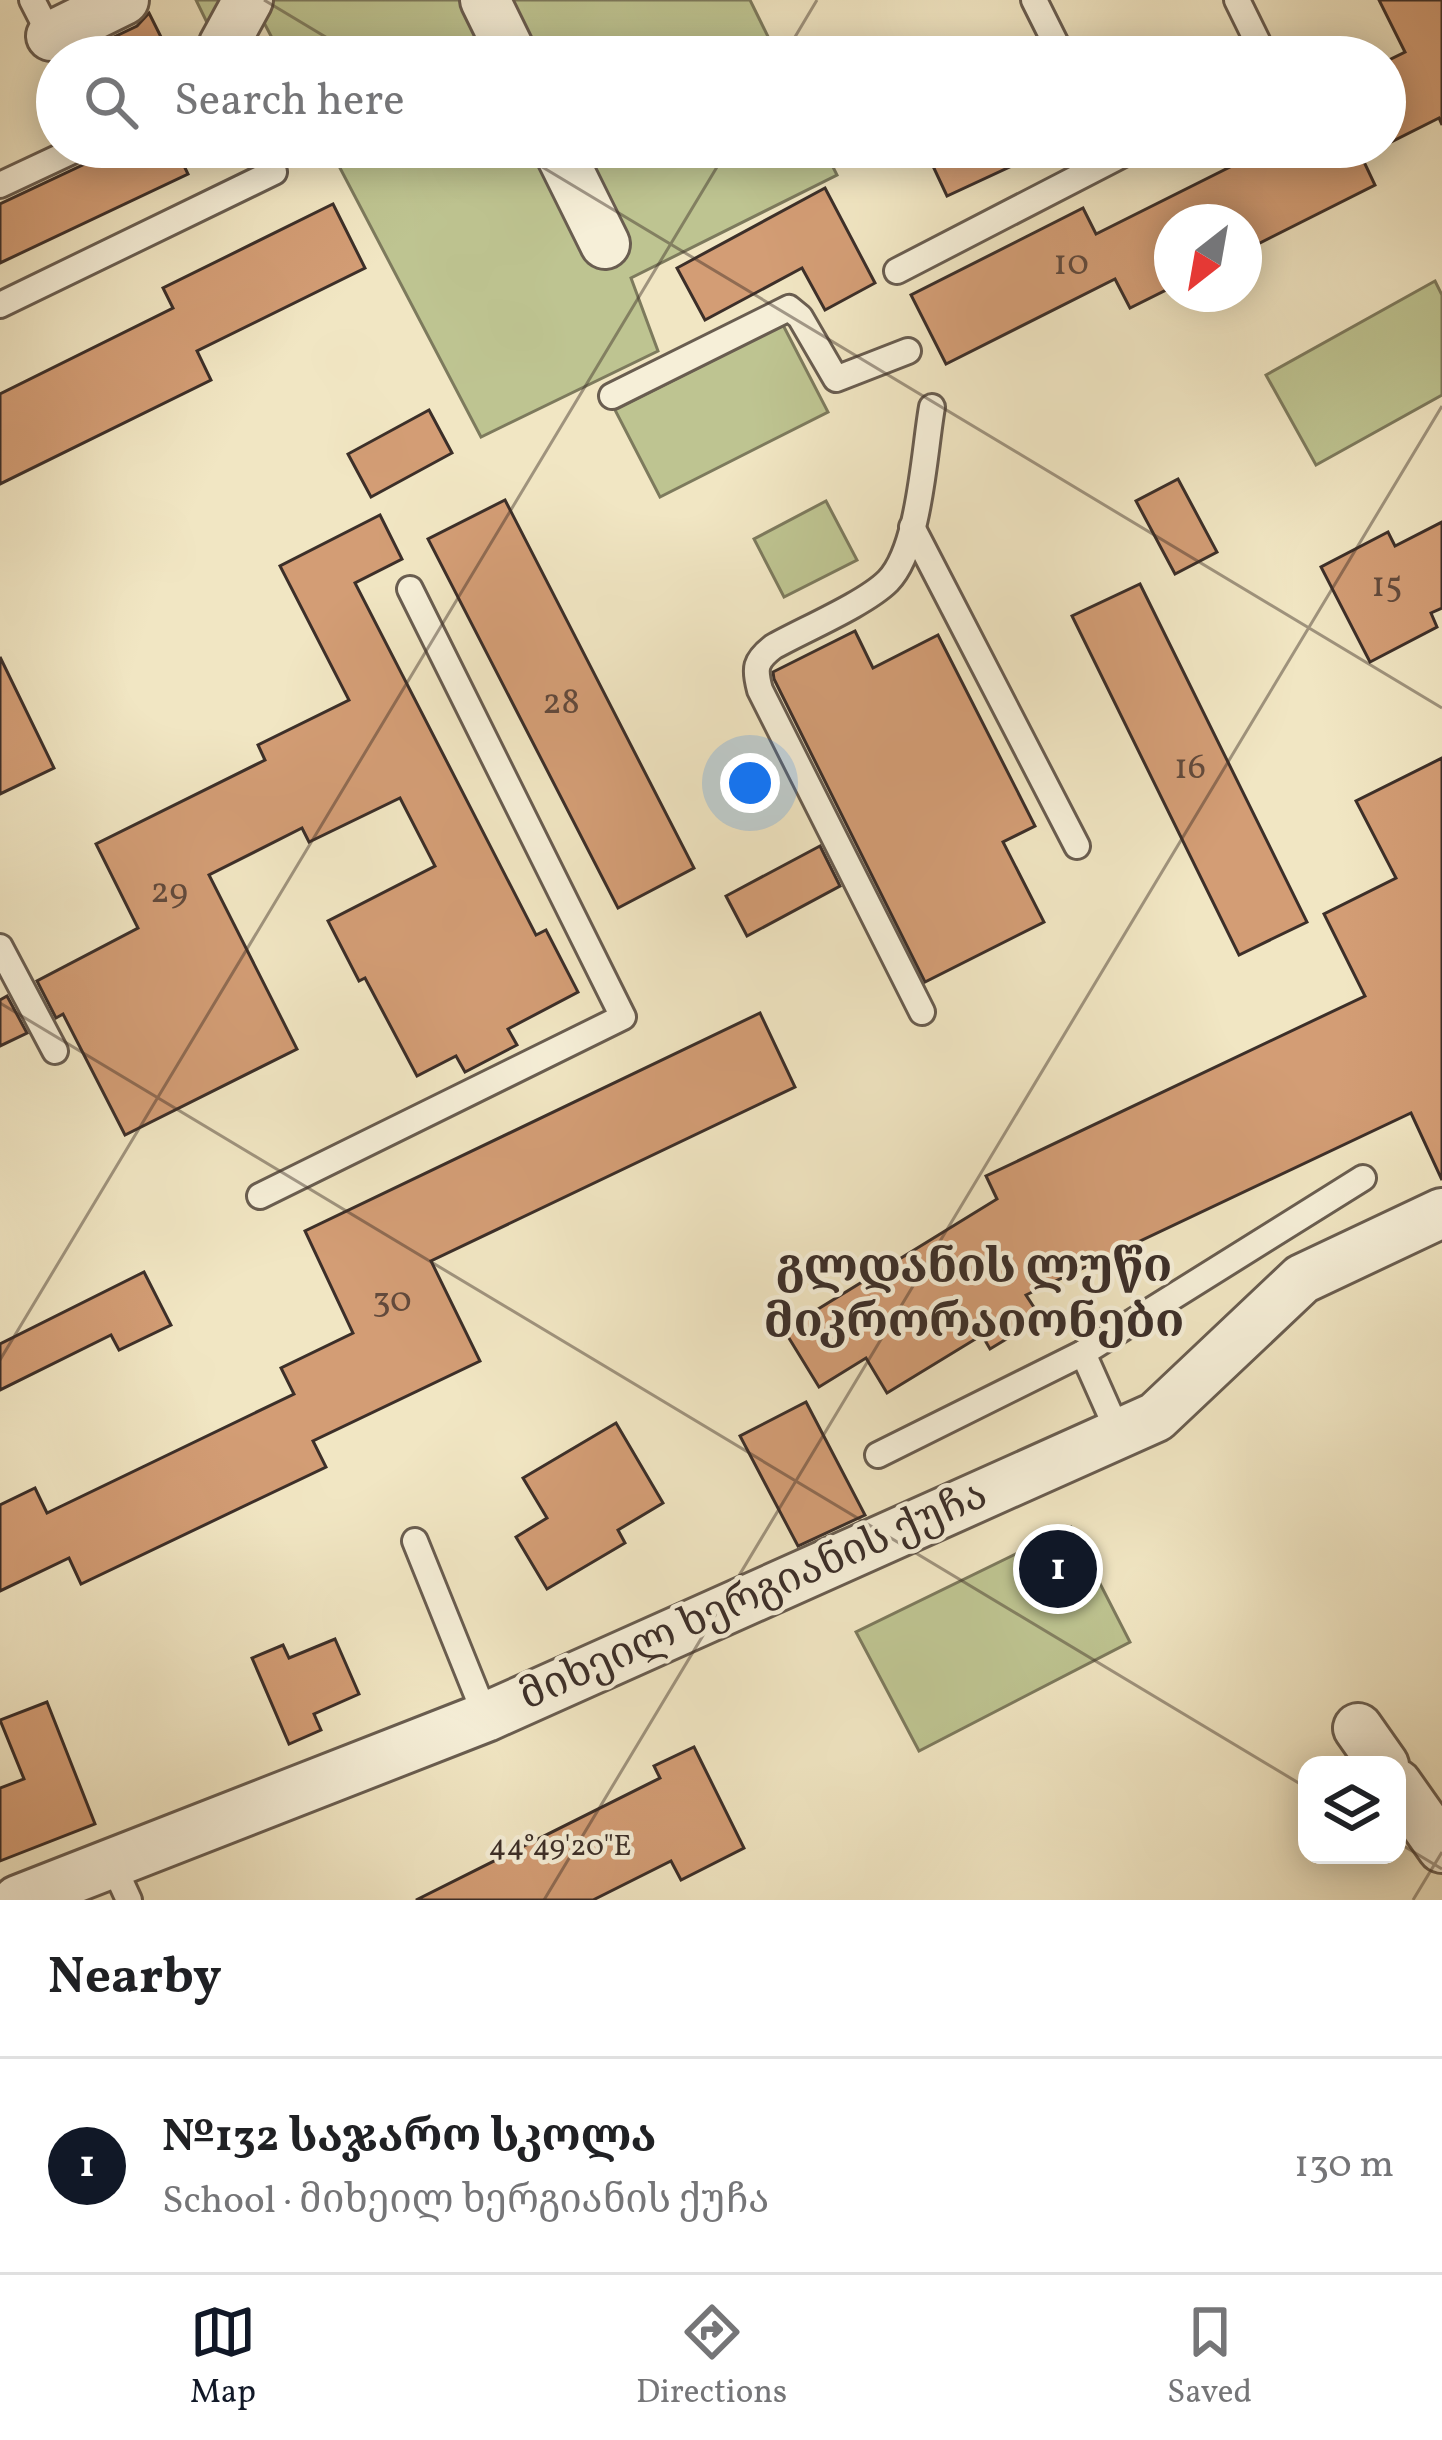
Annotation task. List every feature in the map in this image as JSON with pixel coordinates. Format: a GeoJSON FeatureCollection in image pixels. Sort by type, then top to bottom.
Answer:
{"type":"FeatureCollection","features":[{"type":"Feature","properties":{"kind":"street"},"geometry":{"type":"LineString","coordinates":[[48,31],[124,0]]}},
{"type":"Feature","properties":{"kind":"street"},"geometry":{"type":"LineString","coordinates":[[228,36],[248,0]]}},
{"type":"Feature","properties":{"kind":"street"},"geometry":{"type":"LineString","coordinates":[[485,0],[503,36]]}},
{"type":"Feature","properties":{"kind":"street"},"geometry":{"type":"LineString","coordinates":[[567,168],[605,244]]}},
{"type":"Feature","properties":{"kind":"street","name":"მიხეილ ხერგიანის ქუჩა"},"geometry":{"type":"LineString","coordinates":[[18,1900],[121,1881],[1156,1417],[1302,1279],[1442,1214]]}},
{"type":"Feature","properties":{"kind":"street"},"geometry":{"type":"LineString","coordinates":[[1406,1797],[1442,1848]]}},
{"type":"Feature","properties":{"kind":"lane"},"geometry":{"type":"LineString","coordinates":[[1034,0],[1052,36]]}},
{"type":"Feature","properties":{"kind":"lane"},"geometry":{"type":"LineString","coordinates":[[1238,0],[1255,36]]}},
{"type":"Feature","properties":{"kind":"lane"},"geometry":{"type":"LineString","coordinates":[[0,185],[36,168]]}},
{"type":"Feature","properties":{"kind":"lane"},"geometry":{"type":"LineString","coordinates":[[0,305],[274,172],[272,168]]}},
{"type":"Feature","properties":{"kind":"lane"},"geometry":{"type":"LineString","coordinates":[[897,271],[1096,168]]}},
{"type":"Feature","properties":{"kind":"lane"},"geometry":{"type":"LineString","coordinates":[[612,396],[789,308],[800,316],[836,379],[908,351]]}},
{"type":"Feature","properties":{"kind":"lane"},"geometry":{"type":"LineString","coordinates":[[922,1012],[770,710],[754,669],[772,647],[889,580],[902,560],[912,526],[932,407]]}},
{"type":"Feature","properties":{"kind":"lane"},"geometry":{"type":"LineString","coordinates":[[912,526],[1077,846]]}},
{"type":"Feature","properties":{"kind":"lane"},"geometry":{"type":"LineString","coordinates":[[260,1196],[623,1017],[410,589]]}},
{"type":"Feature","properties":{"kind":"lane"},"geometry":{"type":"LineString","coordinates":[[0,947],[56,1051]]}},
{"type":"Feature","properties":{"kind":"lane"},"geometry":{"type":"LineString","coordinates":[[878,1455],[1083,1353],[1364,1178]]}},
{"type":"Feature","properties":{"kind":"lane"},"geometry":{"type":"LineString","coordinates":[[1083,1353],[1119,1433]]}},
{"type":"Feature","properties":{"kind":"lane"},"geometry":{"type":"LineString","coordinates":[[416,1541],[486,1717]]}},
{"type":"Feature","properties":{"kind":"green space"},"geometry":{"type":"Polygon","coordinates":[[[196,0],[750,0],[768,36],[271,36],[260,15],[214,36],[196,0]]]}},
{"type":"Feature","properties":{"kind":"green space"},"geometry":{"type":"Polygon","coordinates":[[[340,168],[834,168],[837,175],[631,278],[658,351],[481,437],[340,168]]]}},
{"type":"Feature","properties":{"kind":"green space"},"geometry":{"type":"Polygon","coordinates":[[[1435,281],[1442,295],[1442,395],[1316,465],[1266,375],[1435,281]]]}},
{"type":"Feature","properties":{"kind":"green space"},"geometry":{"type":"Polygon","coordinates":[[[783,325],[828,412],[660,497],[615,410],[783,325]]]}},
{"type":"Feature","properties":{"kind":"green space"},"geometry":{"type":"Polygon","coordinates":[[[826,501],[857,560],[784,597],[754,539],[826,501]]]}},
{"type":"Feature","properties":{"kind":"green space"},"geometry":{"type":"Polygon","coordinates":[[[1071,1527],[1130,1642],[919,1751],[856,1632],[1071,1527]]]}},
{"type":"Feature","properties":{"kind":"building"},"geometry":{"type":"Polygon","coordinates":[[[1379,0],[1442,0],[1442,125],[1439,118],[1406,134],[1406,36],[1397,36],[1379,0]]]}},
{"type":"Feature","properties":{"kind":"building"},"geometry":{"type":"Polygon","coordinates":[[[149,13],[160,36],[116,36],[137,26],[149,13]]]}},
{"type":"Feature","properties":{"kind":"building"},"geometry":{"type":"Polygon","coordinates":[[[76,168],[185,168],[188,174],[0,263],[0,204],[76,168]]]}},
{"type":"Feature","properties":{"kind":"building"},"geometry":{"type":"Polygon","coordinates":[[[934,168],[1008,168],[947,196],[934,168]]]}},
{"type":"Feature","properties":{"kind":"building"},"geometry":{"type":"Polygon","coordinates":[[[1228,168],[1367,168],[1375,185],[1262,242],[1262,204],[1156,204],[1228,168]]]}},
{"type":"Feature","properties":{"kind":"building"},"geometry":{"type":"Polygon","coordinates":[[[825,188],[875,283],[825,310],[802,268],[705,320],[677,268],[825,188]]]}},
{"type":"Feature","properties":{"kind":"building"},"geometry":{"type":"Polygon","coordinates":[[[333,204],[365,268],[197,351],[211,380],[0,484],[0,394],[173,308],[163,288],[333,204]]]}},
{"type":"Feature","properties":{"kind":"building"},"geometry":{"type":"Polygon","coordinates":[[[1154,205],[1154,296],[1130,308],[1115,279],[946,364],[911,295],[1083,208],[1096,234],[1154,205]]]}},
{"type":"Feature","properties":{"kind":"building"},"geometry":{"type":"Polygon","coordinates":[[[429,410],[452,453],[371,497],[348,454],[429,410]]]}},
{"type":"Feature","properties":{"kind":"building"},"geometry":{"type":"Polygon","coordinates":[[[1178,479],[1217,552],[1175,574],[1136,501],[1178,479]]]}},
{"type":"Feature","properties":{"kind":"building"},"geometry":{"type":"Polygon","coordinates":[[[505,500],[694,868],[618,908],[428,539],[505,500]]]}},
{"type":"Feature","properties":{"kind":"building"},"geometry":{"type":"Polygon","coordinates":[[[380,515],[402,559],[355,583],[536,935],[546,930],[578,992],[508,1029],[517,1045],[465,1072],[456,1056],[417,1076],[365,978],[359,981],[328,921],[435,866],[400,798],[309,842],[302,828],[209,875],[297,1049],[125,1135],[63,1014],[56,1018],[37,981],[138,928],[96,844],[265,760],[258,745],[349,700],[280,566],[380,515]]]}},
{"type":"Feature","properties":{"kind":"building"},"geometry":{"type":"Polygon","coordinates":[[[1442,522],[1442,608],[1431,613],[1437,627],[1370,662],[1321,567],[1388,532],[1395,546],[1442,522]]]}},
{"type":"Feature","properties":{"kind":"building"},"geometry":{"type":"Polygon","coordinates":[[[1140,584],[1307,922],[1239,955],[1072,616],[1140,584]]]}},
{"type":"Feature","properties":{"kind":"building"},"geometry":{"type":"Polygon","coordinates":[[[855,631],[873,668],[938,635],[1035,826],[1003,842],[1044,922],[925,982],[774,679],[773,672],[855,631]]]}},
{"type":"Feature","properties":{"kind":"building"},"geometry":{"type":"Polygon","coordinates":[[[0,657],[54,768],[0,794],[0,657]]]}},
{"type":"Feature","properties":{"kind":"building"},"geometry":{"type":"Polygon","coordinates":[[[1442,758],[1442,1180],[1411,1113],[1026,1295],[1041,1318],[990,1349],[982,1335],[887,1393],[866,1358],[819,1387],[784,1330],[997,1199],[986,1176],[1365,996],[1324,914],[1396,878],[1356,801],[1442,758]]]}},
{"type":"Feature","properties":{"kind":"building"},"geometry":{"type":"Polygon","coordinates":[[[820,846],[840,886],[747,936],[726,896],[820,846]]]}},
{"type":"Feature","properties":{"kind":"building"},"geometry":{"type":"Polygon","coordinates":[[[7,996],[27,1033],[0,1046],[0,1000],[7,996]]]}},
{"type":"Feature","properties":{"kind":"building"},"geometry":{"type":"Polygon","coordinates":[[[760,1013],[795,1087],[431,1261],[480,1361],[313,1441],[326,1467],[81,1584],[69,1558],[0,1591],[0,1505],[35,1488],[47,1513],[294,1394],[281,1368],[353,1333],[305,1231],[760,1013]]]}},
{"type":"Feature","properties":{"kind":"building"},"geometry":{"type":"Polygon","coordinates":[[[144,1272],[171,1325],[119,1350],[111,1335],[0,1390],[0,1344],[144,1272]]]}},
{"type":"Feature","properties":{"kind":"building"},"geometry":{"type":"Polygon","coordinates":[[[806,1402],[865,1515],[798,1546],[740,1436],[806,1402]]]}},
{"type":"Feature","properties":{"kind":"building"},"geometry":{"type":"Polygon","coordinates":[[[616,1423],[663,1503],[618,1530],[625,1543],[547,1589],[516,1537],[547,1518],[523,1478],[616,1423]]]}},
{"type":"Feature","properties":{"kind":"building"},"geometry":{"type":"Polygon","coordinates":[[[335,1639],[359,1694],[314,1714],[321,1730],[289,1744],[252,1658],[283,1645],[289,1658],[335,1639]]]}},
{"type":"Feature","properties":{"kind":"building"},"geometry":{"type":"Polygon","coordinates":[[[47,1702],[95,1824],[0,1861],[0,1788],[24,1779],[0,1720],[47,1702]]]}},
{"type":"Feature","properties":{"kind":"building"},"geometry":{"type":"Polygon","coordinates":[[[694,1747],[744,1848],[681,1880],[671,1861],[593,1900],[416,1900],[660,1778],[654,1766],[694,1747]]]}},
{"type":"Feature","properties":{"kind":"place","name":"№132 საჯარო სკოლა"},"geometry":{"type":"Point","coordinates":[1058,1569]}},
{"type":"Feature","properties":{"kind":"district","name":"გლდანის ლუწი მიკრორაიონები"},"geometry":{"type":"Point","coordinates":[974,1296]}}]}
